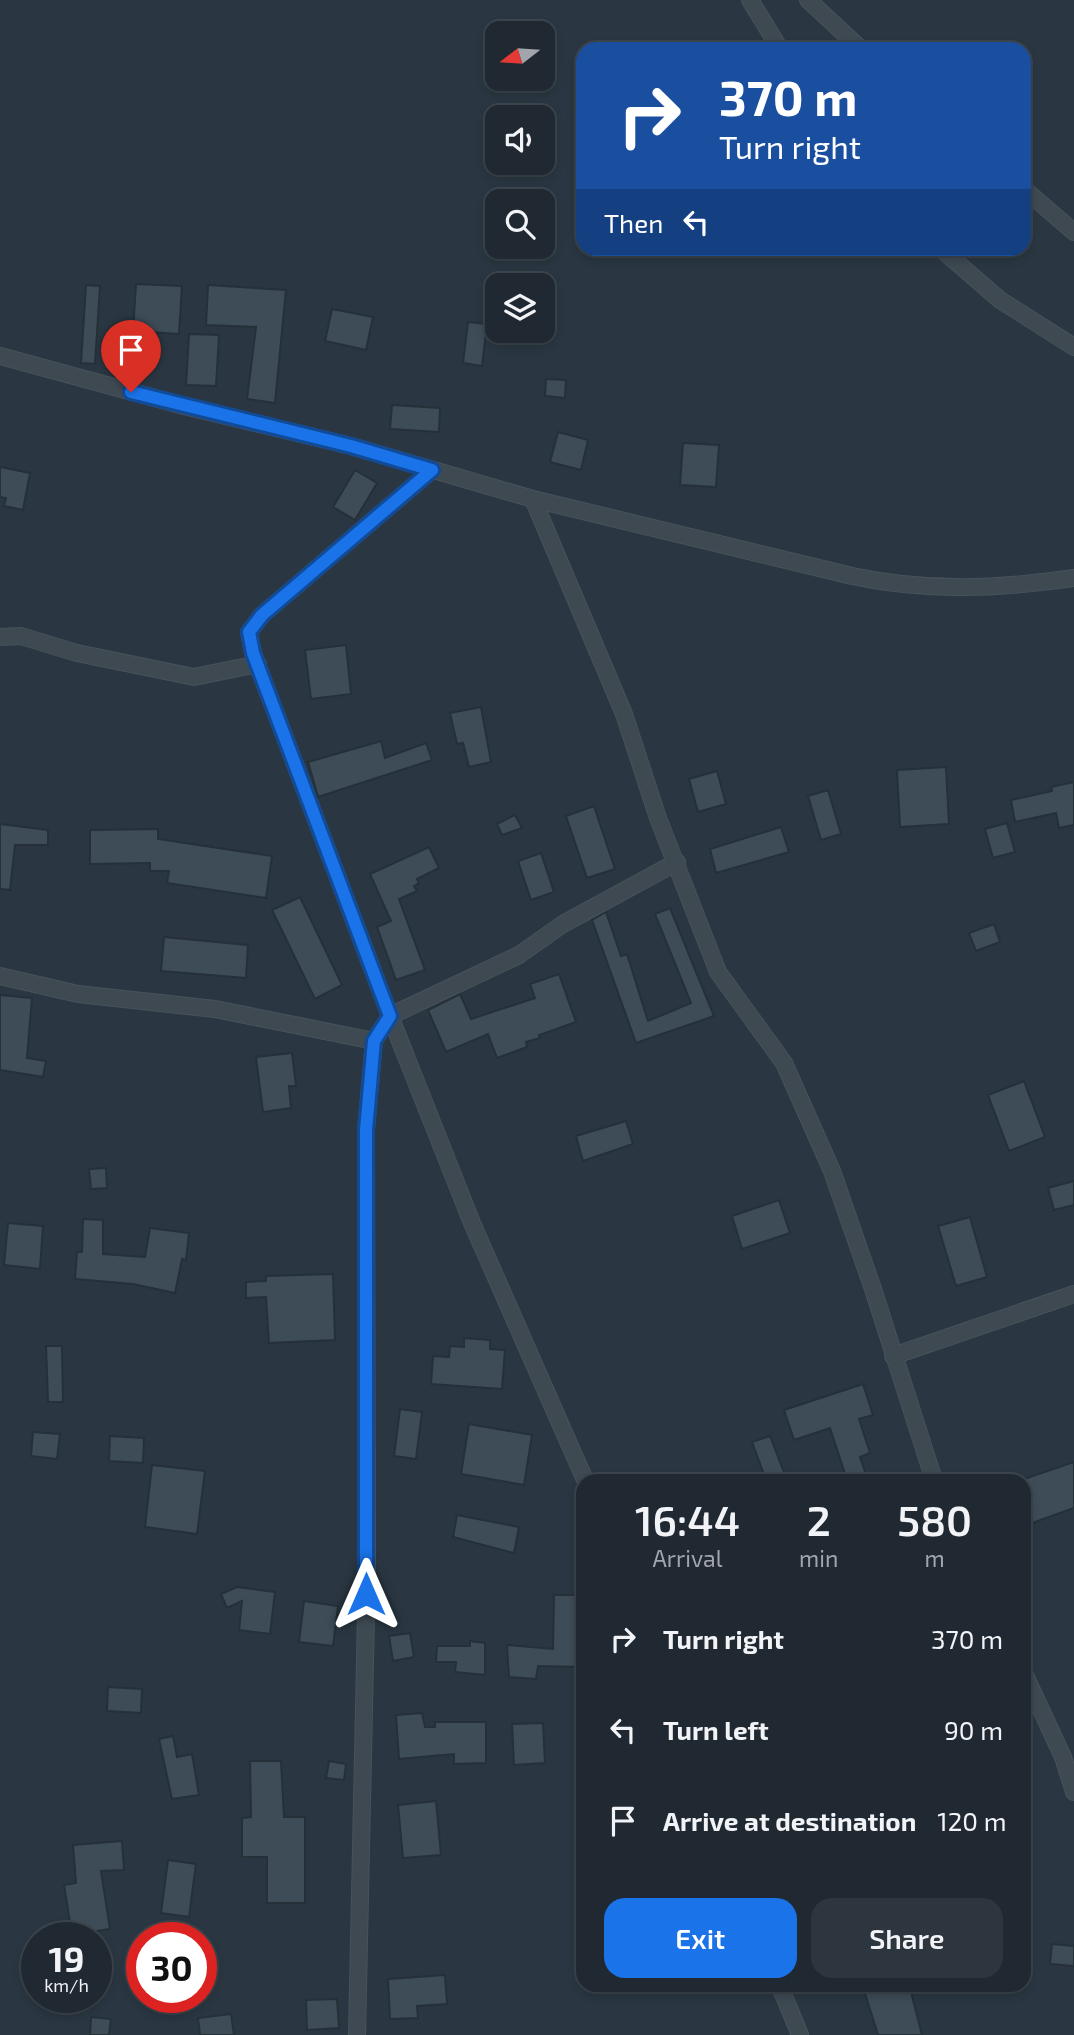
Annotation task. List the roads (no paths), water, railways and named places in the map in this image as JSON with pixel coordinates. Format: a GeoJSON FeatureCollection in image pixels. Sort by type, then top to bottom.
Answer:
{"type":"FeatureCollection","features":[{"type":"Feature","properties":{"kind":"street"},"geometry":{"type":"LineString","coordinates":[[750,0],[776,42]]}},
{"type":"Feature","properties":{"kind":"street"},"geometry":{"type":"LineString","coordinates":[[807,0],[853,42]]}},
{"type":"Feature","properties":{"kind":"street"},"geometry":{"type":"LineString","coordinates":[[1031,195],[1074,232]]}},
{"type":"Feature","properties":{"kind":"street"},"geometry":{"type":"LineString","coordinates":[[949,256],[1000,300],[1074,347]]}},
{"type":"Feature","properties":{"kind":"street"},"geometry":{"type":"LineString","coordinates":[[0,356],[533,499],[905,586],[974,589],[1074,578]]}},
{"type":"Feature","properties":{"kind":"street"},"geometry":{"type":"LineString","coordinates":[[432,470],[262,615],[249,632],[258,664],[390,1016],[472,1223],[582,1474]]}},
{"type":"Feature","properties":{"kind":"street"},"geometry":{"type":"LineString","coordinates":[[533,499],[624,714],[658,818],[718,972],[783,1063],[804,1107],[852,1226],[932,1474]]}},
{"type":"Feature","properties":{"kind":"street"},"geometry":{"type":"LineString","coordinates":[[0,637],[21,636],[77,653],[194,677],[258,664]]}},
{"type":"Feature","properties":{"kind":"street"},"geometry":{"type":"LineString","coordinates":[[357,2035],[366,1569],[366,1130],[374,1041],[390,1016],[519,955],[564,924],[677,862]]}},
{"type":"Feature","properties":{"kind":"street"},"geometry":{"type":"LineString","coordinates":[[0,976],[78,995],[215,1009],[374,1041]]}},
{"type":"Feature","properties":{"kind":"street"},"geometry":{"type":"LineString","coordinates":[[893,1356],[1074,1294]]}},
{"type":"Feature","properties":{"kind":"street"},"geometry":{"type":"LineString","coordinates":[[1031,1688],[1063,1757],[1074,1791]]}},
{"type":"Feature","properties":{"kind":"street"},"geometry":{"type":"LineString","coordinates":[[782,1992],[800,2035]]}}]}
